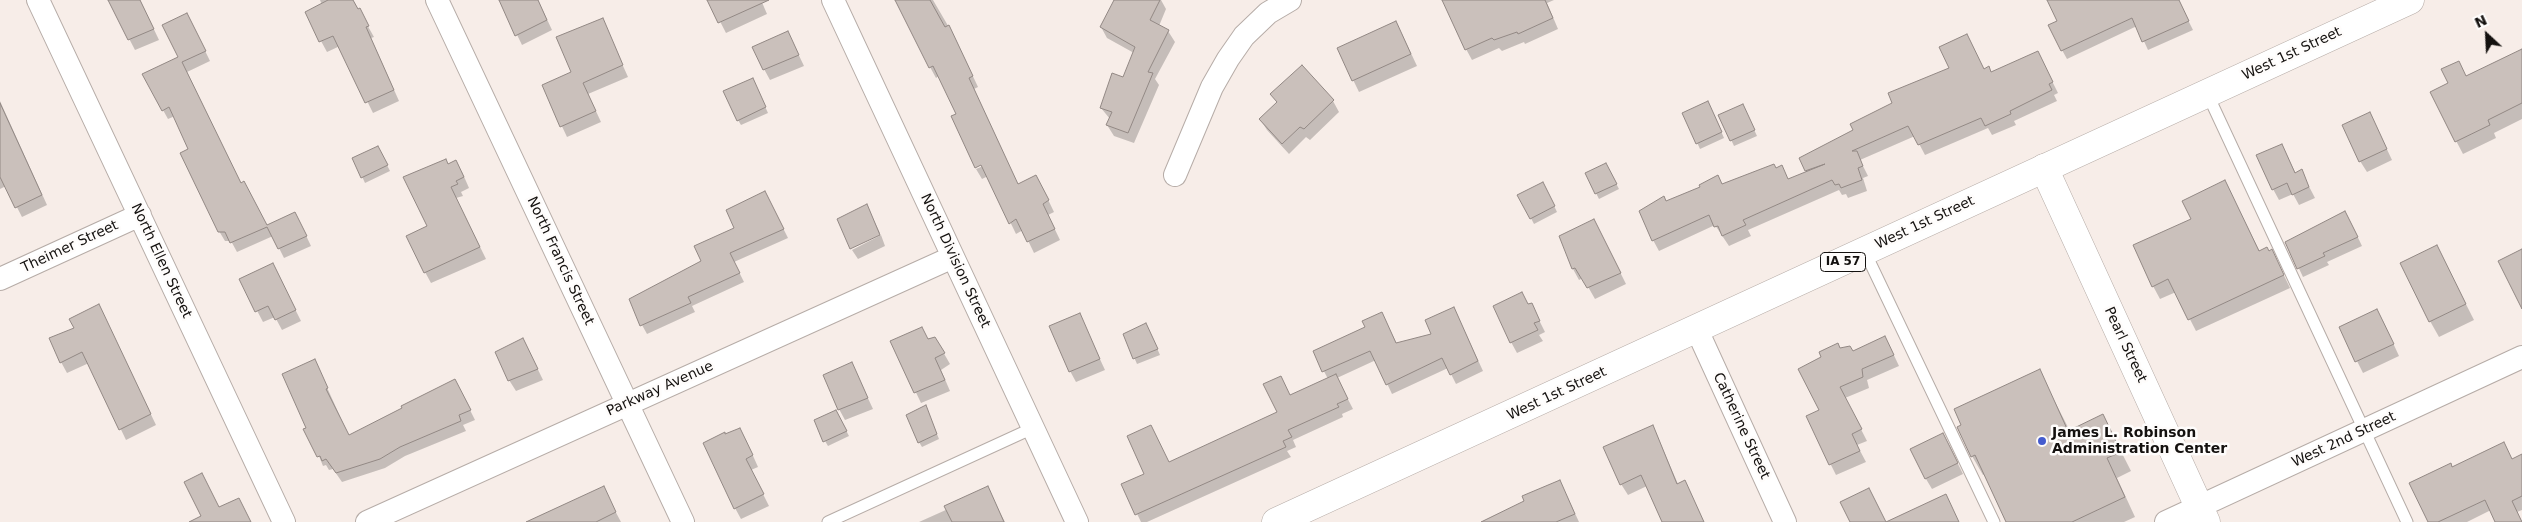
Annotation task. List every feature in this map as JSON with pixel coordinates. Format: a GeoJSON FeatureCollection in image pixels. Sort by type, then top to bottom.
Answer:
{"type":"FeatureCollection","features":[{"type":"Feature","properties":{"kind":"main road","name":"West 1st Street"},"geometry":{"type":"LineString","coordinates":[[1276,522],[1697,330],[2410,0]]}},
{"type":"Feature","properties":{"kind":"main road","name":"Pearl Street"},"geometry":{"type":"LineString","coordinates":[[2044,168],[2203,514]]}},
{"type":"Feature","properties":{"kind":"street","name":"North Ellen Street"},"geometry":{"type":"LineString","coordinates":[[38,0],[284,522]]}},
{"type":"Feature","properties":{"kind":"street","name":"North Francis Street"},"geometry":{"type":"LineString","coordinates":[[437,0],[683,522]]}},
{"type":"Feature","properties":{"kind":"street","name":"North Division Street"},"geometry":{"type":"LineString","coordinates":[[833,0],[1077,522]]}},
{"type":"Feature","properties":{"kind":"street"},"geometry":{"type":"LineString","coordinates":[[1175,175],[1212,87],[1228,59],[1244,36],[1268,13],[1290,0]]}},
{"type":"Feature","properties":{"kind":"street","name":"Theimer Street"},"geometry":{"type":"LineString","coordinates":[[0,279],[140,215]]}},
{"type":"Feature","properties":{"kind":"street","name":"Parkway Avenue"},"geometry":{"type":"LineString","coordinates":[[367,522],[953,257]]}},
{"type":"Feature","properties":{"kind":"street","name":"Catherine Street"},"geometry":{"type":"LineString","coordinates":[[1697,330],[1786,522]]}},
{"type":"Feature","properties":{"kind":"street","name":"West 2nd Street"},"geometry":{"type":"LineString","coordinates":[[2166,522],[2203,514],[2364,430],[2522,358]]}},
{"type":"Feature","properties":{"kind":"lane"},"geometry":{"type":"LineString","coordinates":[[2207,93],[2407,522]]}},
{"type":"Feature","properties":{"kind":"lane"},"geometry":{"type":"LineString","coordinates":[[1864,252],[1994,522]]}},
{"type":"Feature","properties":{"kind":"lane"},"geometry":{"type":"LineString","coordinates":[[828,522],[1033,428]]}},
{"type":"Feature","properties":{"kind":"building"},"geometry":{"type":"Polygon","coordinates":[[[108,0],[140,0],[154,29],[128,40],[108,0]]]}},
{"type":"Feature","properties":{"kind":"building"},"geometry":{"type":"Polygon","coordinates":[[[328,0],[353,0],[358,9],[360,8],[369,26],[366,27],[394,90],[365,103],[333,36],[319,42],[305,12],[328,0]]]}},
{"type":"Feature","properties":{"kind":"building"},"geometry":{"type":"Polygon","coordinates":[[[499,0],[538,0],[547,20],[515,36],[499,0]]]}},
{"type":"Feature","properties":{"kind":"building"},"geometry":{"type":"Polygon","coordinates":[[[707,0],[769,0],[718,23],[707,0]]]}},
{"type":"Feature","properties":{"kind":"building"},"geometry":{"type":"Polygon","coordinates":[[[895,0],[930,0],[945,27],[949,25],[973,76],[969,78],[1018,184],[1036,175],[1049,200],[1043,204],[1055,229],[1027,242],[1016,219],[1009,224],[981,165],[975,168],[951,116],[956,114],[933,66],[929,68],[895,0]]]}},
{"type":"Feature","properties":{"kind":"building"},"geometry":{"type":"Polygon","coordinates":[[[1114,0],[1160,0],[1150,20],[1169,30],[1148,72],[1153,73],[1128,133],[1106,125],[1112,112],[1100,108],[1112,73],[1123,77],[1135,47],[1100,27],[1114,0]]]}},
{"type":"Feature","properties":{"kind":"building"},"geometry":{"type":"Polygon","coordinates":[[[1442,0],[1545,0],[1553,18],[1518,34],[1517,32],[1494,40],[1492,38],[1465,50],[1442,0]]]}},
{"type":"Feature","properties":{"kind":"building"},"geometry":{"type":"Polygon","coordinates":[[[2047,0],[2179,0],[2189,21],[2142,42],[2132,18],[2061,51],[2048,25],[2057,21],[2047,0]]]}},
{"type":"Feature","properties":{"kind":"building"},"geometry":{"type":"Polygon","coordinates":[[[187,13],[206,51],[182,62],[241,183],[244,181],[267,225],[295,212],[307,236],[278,249],[267,227],[230,243],[225,232],[218,232],[180,153],[188,149],[169,107],[162,111],[142,74],[178,57],[162,25],[187,13]]]}},
{"type":"Feature","properties":{"kind":"building"},"geometry":{"type":"Polygon","coordinates":[[[603,18],[623,65],[583,83],[596,111],[560,127],[542,85],[571,72],[556,37],[603,18]]]}},
{"type":"Feature","properties":{"kind":"building"},"geometry":{"type":"Polygon","coordinates":[[[1396,21],[1411,54],[1352,81],[1337,48],[1396,21]]]}},
{"type":"Feature","properties":{"kind":"building"},"geometry":{"type":"Polygon","coordinates":[[[788,31],[799,55],[763,70],[752,47],[788,31]]]}},
{"type":"Feature","properties":{"kind":"building"},"geometry":{"type":"Polygon","coordinates":[[[1967,34],[1984,69],[1989,66],[1991,72],[2038,51],[2053,82],[2049,84],[2052,90],[2010,111],[2011,114],[1985,126],[1981,118],[1918,145],[1908,126],[1852,151],[1857,151],[1863,166],[1858,168],[1862,180],[1841,188],[1839,184],[1835,185],[1832,180],[1743,220],[1746,225],[1722,236],[1718,226],[1714,227],[1709,215],[1652,241],[1639,211],[1664,196],[1666,201],[1700,187],[1699,185],[1718,175],[1722,184],[1774,164],[1776,168],[1782,165],[1788,179],[1825,164],[1805,171],[1799,158],[1853,130],[1850,124],[1892,103],[1888,93],[1949,68],[1939,47],[1967,34]]]}},
{"type":"Feature","properties":{"kind":"building"},"geometry":{"type":"Polygon","coordinates":[[[2522,49],[2522,103],[2488,120],[2490,125],[2455,142],[2430,92],[2448,83],[2441,69],[2459,61],[2466,76],[2522,49]]]}},
{"type":"Feature","properties":{"kind":"building"},"geometry":{"type":"Polygon","coordinates":[[[1302,65],[1334,100],[1304,129],[1300,127],[1282,144],[1259,119],[1277,102],[1270,94],[1302,65]]]}},
{"type":"Feature","properties":{"kind":"building"},"geometry":{"type":"Polygon","coordinates":[[[753,78],[766,107],[737,121],[723,91],[753,78]]]}},
{"type":"Feature","properties":{"kind":"building"},"geometry":{"type":"Polygon","coordinates":[[[1708,101],[1722,132],[1696,144],[1682,113],[1708,101]]]}},
{"type":"Feature","properties":{"kind":"building"},"geometry":{"type":"Polygon","coordinates":[[[0,103],[42,195],[15,208],[0,177],[0,103]]]}},
{"type":"Feature","properties":{"kind":"building"},"geometry":{"type":"Polygon","coordinates":[[[1743,104],[1755,130],[1730,141],[1718,115],[1743,104]]]}},
{"type":"Feature","properties":{"kind":"building"},"geometry":{"type":"Polygon","coordinates":[[[2370,112],[2387,149],[2359,162],[2342,125],[2370,112]]]}},
{"type":"Feature","properties":{"kind":"building"},"geometry":{"type":"Polygon","coordinates":[[[2282,144],[2295,173],[2302,169],[2309,187],[2292,195],[2287,183],[2272,190],[2256,155],[2282,144]]]}},
{"type":"Feature","properties":{"kind":"building"},"geometry":{"type":"Polygon","coordinates":[[[378,146],[388,165],[361,178],[352,158],[378,146]]]}},
{"type":"Feature","properties":{"kind":"building"},"geometry":{"type":"Polygon","coordinates":[[[446,159],[448,164],[456,160],[464,177],[456,181],[458,184],[451,187],[480,247],[424,273],[406,236],[427,226],[403,177],[446,159]]]}},
{"type":"Feature","properties":{"kind":"building"},"geometry":{"type":"Polygon","coordinates":[[[1606,163],[1617,184],[1595,194],[1585,173],[1606,163]]]}},
{"type":"Feature","properties":{"kind":"building"},"geometry":{"type":"Polygon","coordinates":[[[2225,180],[2259,251],[2267,247],[2269,251],[2272,249],[2284,275],[2188,320],[2168,279],[2152,287],[2133,245],[2191,219],[2182,201],[2225,180]]]}},
{"type":"Feature","properties":{"kind":"building"},"geometry":{"type":"Polygon","coordinates":[[[1543,182],[1555,206],[1530,219],[1517,195],[1543,182]]]}},
{"type":"Feature","properties":{"kind":"building"},"geometry":{"type":"Polygon","coordinates":[[[765,191],[784,229],[730,253],[740,273],[688,297],[691,303],[640,326],[629,299],[701,261],[694,246],[734,228],[726,210],[765,191]]]}},
{"type":"Feature","properties":{"kind":"building"},"geometry":{"type":"Polygon","coordinates":[[[867,204],[880,235],[850,249],[837,219],[867,204]]]}},
{"type":"Feature","properties":{"kind":"building"},"geometry":{"type":"Polygon","coordinates":[[[2345,211],[2358,237],[2323,253],[2325,256],[2297,269],[2285,242],[2345,211]]]}},
{"type":"Feature","properties":{"kind":"building"},"geometry":{"type":"Polygon","coordinates":[[[1594,219],[1621,273],[1587,288],[1575,268],[1572,269],[1559,236],[1594,219]]]}},
{"type":"Feature","properties":{"kind":"building"},"geometry":{"type":"Polygon","coordinates":[[[2437,245],[2466,304],[2429,322],[2400,263],[2437,245]]]}},
{"type":"Feature","properties":{"kind":"building"},"geometry":{"type":"Polygon","coordinates":[[[2522,249],[2522,309],[2498,261],[2522,249]]]}},
{"type":"Feature","properties":{"kind":"building"},"geometry":{"type":"Polygon","coordinates":[[[273,263],[296,310],[275,320],[268,306],[255,312],[239,279],[273,263]]]}},
{"type":"Feature","properties":{"kind":"building"},"geometry":{"type":"Polygon","coordinates":[[[1522,292],[1528,304],[1532,303],[1540,321],[1534,323],[1538,330],[1510,343],[1493,306],[1522,292]]]}},
{"type":"Feature","properties":{"kind":"building"},"geometry":{"type":"Polygon","coordinates":[[[99,304],[151,414],[119,430],[82,352],[60,363],[49,338],[74,328],[69,319],[99,304]]]}},
{"type":"Feature","properties":{"kind":"building"},"geometry":{"type":"Polygon","coordinates":[[[1454,307],[1478,361],[1450,375],[1442,358],[1386,385],[1370,351],[1322,372],[1313,351],[1365,327],[1362,321],[1382,312],[1396,343],[1431,334],[1425,320],[1454,307]]]}},
{"type":"Feature","properties":{"kind":"building"},"geometry":{"type":"Polygon","coordinates":[[[2377,309],[2394,344],[2355,362],[2339,327],[2377,309]]]}},
{"type":"Feature","properties":{"kind":"building"},"geometry":{"type":"Polygon","coordinates":[[[1080,313],[1100,359],[1069,372],[1049,326],[1080,313]]]}},
{"type":"Feature","properties":{"kind":"building"},"geometry":{"type":"Polygon","coordinates":[[[1146,323],[1158,349],[1133,359],[1123,334],[1146,323]]]}},
{"type":"Feature","properties":{"kind":"building"},"geometry":{"type":"Polygon","coordinates":[[[922,327],[928,339],[935,337],[945,353],[935,358],[945,380],[914,393],[890,341],[922,327]]]}},
{"type":"Feature","properties":{"kind":"building"},"geometry":{"type":"Polygon","coordinates":[[[1885,336],[1894,355],[1862,369],[1863,377],[1840,387],[1862,429],[1852,434],[1860,451],[1829,465],[1806,416],[1819,410],[1798,369],[1821,357],[1819,352],[1838,343],[1840,348],[1850,346],[1853,351],[1885,336]]]}},
{"type":"Feature","properties":{"kind":"building"},"geometry":{"type":"Polygon","coordinates":[[[523,338],[538,369],[508,381],[495,352],[523,338]]]}},
{"type":"Feature","properties":{"kind":"building"},"geometry":{"type":"Polygon","coordinates":[[[315,359],[328,388],[326,389],[349,435],[455,379],[471,410],[459,415],[461,421],[400,447],[380,459],[336,473],[326,459],[322,461],[320,456],[317,457],[303,429],[306,428],[282,374],[315,359]]]}},
{"type":"Feature","properties":{"kind":"building"},"geometry":{"type":"Polygon","coordinates":[[[852,362],[868,398],[838,410],[823,375],[852,362]]]}},
{"type":"Feature","properties":{"kind":"building","name":"James L. Robinson Administration Center"},"geometry":{"type":"Polygon","coordinates":[[[2040,369],[2068,431],[2103,414],[2121,452],[2107,458],[2125,497],[2072,522],[2006,522],[1975,455],[1971,457],[1957,427],[1961,425],[1954,409],[2040,369]]]}},
{"type":"Feature","properties":{"kind":"building"},"geometry":{"type":"Polygon","coordinates":[[[1336,374],[1348,399],[1337,404],[1339,407],[1288,430],[1292,437],[1283,441],[1286,447],[1135,515],[1121,484],[1144,474],[1127,436],[1151,425],[1169,462],[1277,412],[1263,384],[1281,376],[1290,395],[1336,374]]]}},
{"type":"Feature","properties":{"kind":"building"},"geometry":{"type":"Polygon","coordinates":[[[926,405],[937,434],[918,443],[906,415],[926,405]]]}},
{"type":"Feature","properties":{"kind":"building"},"geometry":{"type":"Polygon","coordinates":[[[836,410],[847,431],[823,442],[814,420],[836,410]]]}},
{"type":"Feature","properties":{"kind":"building"},"geometry":{"type":"Polygon","coordinates":[[[1653,425],[1677,484],[1685,480],[1704,522],[1662,522],[1641,475],[1620,485],[1603,447],[1653,425]]]}},
{"type":"Feature","properties":{"kind":"building"},"geometry":{"type":"Polygon","coordinates":[[[740,428],[753,455],[746,459],[764,494],[734,509],[703,443],[725,432],[725,434],[740,428]]]}},
{"type":"Feature","properties":{"kind":"building"},"geometry":{"type":"Polygon","coordinates":[[[1943,433],[1958,463],[1925,479],[1910,449],[1943,433]]]}},
{"type":"Feature","properties":{"kind":"building"},"geometry":{"type":"Polygon","coordinates":[[[2504,442],[2512,459],[2522,454],[2522,496],[2512,501],[2522,522],[2495,522],[2485,500],[2438,522],[2428,522],[2409,483],[2451,463],[2452,467],[2504,442]]]}},
{"type":"Feature","properties":{"kind":"building"},"geometry":{"type":"Polygon","coordinates":[[[202,473],[219,507],[239,498],[251,522],[189,522],[201,516],[184,482],[202,473]]]}},
{"type":"Feature","properties":{"kind":"building"},"geometry":{"type":"Polygon","coordinates":[[[1560,480],[1575,514],[1556,522],[1481,522],[1524,501],[1522,496],[1560,480]]]}},
{"type":"Feature","properties":{"kind":"building"},"geometry":{"type":"Polygon","coordinates":[[[604,486],[616,512],[596,522],[526,522],[604,486]]]}},
{"type":"Feature","properties":{"kind":"building"},"geometry":{"type":"Polygon","coordinates":[[[988,486],[1004,522],[952,522],[944,506],[988,486]]]}},
{"type":"Feature","properties":{"kind":"building"},"geometry":{"type":"Polygon","coordinates":[[[1869,488],[1886,522],[1850,522],[1840,502],[1869,488]]]}},
{"type":"Feature","properties":{"kind":"building"},"geometry":{"type":"Polygon","coordinates":[[[1946,494],[1959,522],[1886,522],[1946,494]]]}},
{"type":"Feature","properties":{"kind":"place","name":"James L. Robinson Administration Center"},"geometry":{"type":"Point","coordinates":[2042,441]}}]}
